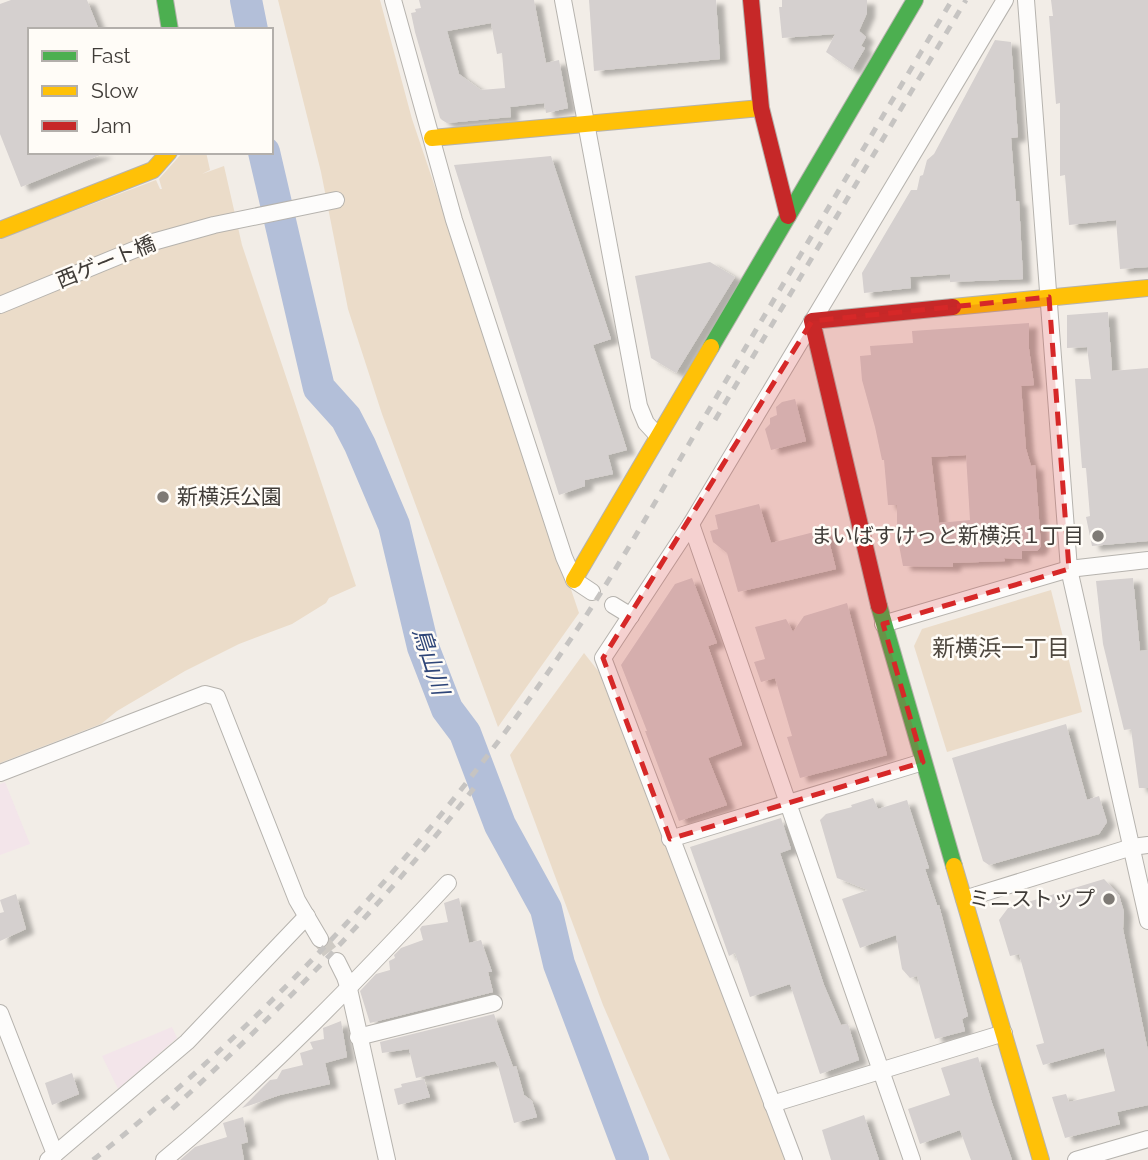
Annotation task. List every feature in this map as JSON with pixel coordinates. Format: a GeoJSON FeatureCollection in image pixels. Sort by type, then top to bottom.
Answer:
{"type":"FeatureCollection","features":[{"type":"Feature","properties":{"kind":"street"},"geometry":{"type":"LineString","coordinates":[[165,0],[170,28]]}},
{"type":"Feature","properties":{"kind":"street"},"geometry":{"type":"LineString","coordinates":[[393,0],[454,220],[564,557],[574,580],[592,592]]}},
{"type":"Feature","properties":{"kind":"street"},"geometry":{"type":"LineString","coordinates":[[563,0],[639,406],[646,423],[659,436]]}},
{"type":"Feature","properties":{"kind":"street"},"geometry":{"type":"LineString","coordinates":[[751,0],[761,108],[788,216]]}},
{"type":"Feature","properties":{"kind":"street"},"geometry":{"type":"LineString","coordinates":[[574,580],[915,0]]}},
{"type":"Feature","properties":{"kind":"street"},"geometry":{"type":"LineString","coordinates":[[794,1160],[603,657],[691,524],[1005,0]]}},
{"type":"Feature","properties":{"kind":"street"},"geometry":{"type":"LineString","coordinates":[[1026,0],[1069,569],[1140,846],[1148,920]]}},
{"type":"Feature","properties":{"kind":"street"},"geometry":{"type":"LineString","coordinates":[[432,138],[761,108]]}},
{"type":"Feature","properties":{"kind":"street"},"geometry":{"type":"LineString","coordinates":[[0,230],[153,170],[167,154]]}},
{"type":"Feature","properties":{"kind":"street","name":"西ゲート橋"},"geometry":{"type":"LineString","coordinates":[[0,304],[153,242],[214,225],[329,202]]}},
{"type":"Feature","properties":{"kind":"street"},"geometry":{"type":"LineString","coordinates":[[812,321],[1148,288]]}},
{"type":"Feature","properties":{"kind":"street"},"geometry":{"type":"LineString","coordinates":[[812,321],[883,624],[1041,1160]]}},
{"type":"Feature","properties":{"kind":"street"},"geometry":{"type":"LineString","coordinates":[[691,524],[912,1160]]}},
{"type":"Feature","properties":{"kind":"street"},"geometry":{"type":"LineString","coordinates":[[883,624],[1069,569],[1148,560]]}},
{"type":"Feature","properties":{"kind":"street"},"geometry":{"type":"LineString","coordinates":[[613,605],[631,616]]}},
{"type":"Feature","properties":{"kind":"street"},"geometry":{"type":"LineString","coordinates":[[0,773],[205,694],[218,697],[297,900],[320,939]]}},
{"type":"Feature","properties":{"kind":"street"},"geometry":{"type":"LineString","coordinates":[[670,839],[923,762]]}},
{"type":"Feature","properties":{"kind":"street"},"geometry":{"type":"LineString","coordinates":[[964,898],[1140,846]]}},
{"type":"Feature","properties":{"kind":"street"},"geometry":{"type":"LineString","coordinates":[[164,1160],[228,1106],[349,989],[448,883]]}},
{"type":"Feature","properties":{"kind":"street"},"geometry":{"type":"LineString","coordinates":[[0,1013],[51,1157],[187,1042],[307,916]]}},
{"type":"Feature","properties":{"kind":"street"},"geometry":{"type":"LineString","coordinates":[[337,961],[349,989],[387,1160]]}},
{"type":"Feature","properties":{"kind":"street"},"geometry":{"type":"LineString","coordinates":[[358,1037],[494,1003]]}},
{"type":"Feature","properties":{"kind":"street"},"geometry":{"type":"LineString","coordinates":[[772,1104],[1004,1033]]}},
{"type":"Feature","properties":{"kind":"street"},"geometry":{"type":"LineString","coordinates":[[1076,1160],[1148,1139]]}},
{"type":"Feature","properties":{"kind":"highlighted area"},"geometry":{"type":"Polygon","coordinates":[[[1049,297],[1069,569],[883,624],[923,762],[670,839],[603,658],[812,321],[1049,297]]]}},
{"type":"Feature","properties":{"kind":"shaded area"},"geometry":{"type":"Polygon","coordinates":[[[278,0],[380,0],[412,119],[579,613],[498,727],[382,414],[348,309],[321,172],[278,0]]]}},
{"type":"Feature","properties":{"kind":"shaded area","name":"新横浜公園"},"geometry":{"type":"Polygon","coordinates":[[[181,154],[206,154],[210,170],[202,174],[224,166],[242,245],[356,586],[329,598],[326,603],[292,624],[239,644],[185,671],[117,711],[101,724],[0,763],[0,239],[156,180],[162,189],[159,179],[181,154]]]}},
{"type":"Feature","properties":{"kind":"shaded area"},"geometry":{"type":"Polygon","coordinates":[[[1051,590],[1082,712],[947,752],[914,646],[922,629],[1051,590]]]}},
{"type":"Feature","properties":{"kind":"shaded area"},"geometry":{"type":"Polygon","coordinates":[[[584,653],[599,672],[785,1160],[670,1160],[603,1005],[510,755],[584,653]]]}},
{"type":"Feature","properties":{"kind":"shaded area"},"geometry":{"type":"Polygon","coordinates":[[[5,782],[30,844],[0,855],[0,784],[5,782]]]}},
{"type":"Feature","properties":{"kind":"shaded area"},"geometry":{"type":"Polygon","coordinates":[[[172,1027],[177,1038],[118,1089],[102,1056],[172,1027]]]}},
{"type":"Feature","properties":{"kind":"building"},"geometry":{"type":"Polygon","coordinates":[[[11,0],[87,0],[98,28],[28,28],[28,154],[103,154],[21,187],[0,134],[0,4],[11,0]]]}},
{"type":"Feature","properties":{"kind":"building"},"geometry":{"type":"Polygon","coordinates":[[[419,0],[534,0],[546,63],[559,60],[568,108],[546,113],[544,103],[510,107],[511,117],[447,123],[442,120],[411,13],[421,8],[419,0]],[[491,23],[447,31],[459,74],[481,90],[505,88],[502,53],[497,54],[491,23]]]}},
{"type":"Feature","properties":{"kind":"building"},"geometry":{"type":"Polygon","coordinates":[[[589,0],[716,0],[720,59],[594,71],[589,0]]]}},
{"type":"Feature","properties":{"kind":"building"},"geometry":{"type":"Polygon","coordinates":[[[782,0],[867,0],[867,13],[859,31],[866,37],[861,46],[865,48],[852,70],[826,52],[835,34],[782,38],[779,7],[782,7],[782,0]]]}},
{"type":"Feature","properties":{"kind":"building"},"geometry":{"type":"Polygon","coordinates":[[[1051,0],[1148,0],[1148,267],[1120,269],[1116,220],[1069,225],[1065,175],[1060,176],[1060,103],[1056,104],[1049,16],[1053,16],[1051,0]]]}},
{"type":"Feature","properties":{"kind":"building"},"geometry":{"type":"Polygon","coordinates":[[[995,40],[1011,42],[1018,137],[1011,138],[1016,201],[1019,201],[1023,279],[950,282],[950,274],[910,277],[911,288],[864,293],[862,273],[911,190],[917,190],[927,160],[934,154],[995,40]]]}},
{"type":"Feature","properties":{"kind":"building"},"geometry":{"type":"Polygon","coordinates":[[[551,156],[611,339],[593,345],[627,450],[608,455],[613,474],[585,480],[585,486],[559,495],[454,165],[551,156]]]}},
{"type":"Feature","properties":{"kind":"building"},"geometry":{"type":"Polygon","coordinates":[[[710,262],[735,277],[676,373],[651,358],[635,276],[710,262]]]}},
{"type":"Feature","properties":{"kind":"building"},"geometry":{"type":"Polygon","coordinates":[[[1108,312],[1112,371],[1148,368],[1148,541],[1092,546],[1086,517],[1090,516],[1086,468],[1082,468],[1075,379],[1091,379],[1087,347],[1067,348],[1067,315],[1108,312]]]}},
{"type":"Feature","properties":{"kind":"building"},"geometry":{"type":"Polygon","coordinates":[[[1029,323],[1034,385],[1021,386],[1026,449],[1031,466],[1035,465],[1041,546],[1037,551],[1022,551],[1022,559],[953,563],[953,567],[903,566],[897,535],[897,505],[888,505],[884,460],[862,380],[860,356],[871,355],[870,346],[913,343],[912,331],[1029,323]],[[966,455],[931,457],[939,523],[970,520],[966,455]]]}},
{"type":"Feature","properties":{"kind":"building"},"geometry":{"type":"Polygon","coordinates":[[[795,399],[806,441],[771,450],[765,429],[770,424],[770,418],[777,415],[776,407],[782,402],[795,399]]]}},
{"type":"Feature","properties":{"kind":"building"},"geometry":{"type":"Polygon","coordinates":[[[759,504],[771,543],[826,529],[836,569],[738,592],[727,553],[713,542],[710,531],[718,529],[715,515],[759,504]]]}},
{"type":"Feature","properties":{"kind":"building"},"geometry":{"type":"Polygon","coordinates":[[[692,578],[717,643],[708,646],[742,745],[708,758],[727,805],[679,821],[621,665],[675,584],[692,578]]]}},
{"type":"Feature","properties":{"kind":"building"},"geometry":{"type":"Polygon","coordinates":[[[1133,578],[1140,651],[1148,650],[1148,788],[1139,788],[1131,729],[1124,730],[1103,644],[1096,581],[1133,578]]]}},
{"type":"Feature","properties":{"kind":"building"},"geometry":{"type":"Polygon","coordinates":[[[847,603],[887,755],[800,778],[787,737],[792,736],[775,678],[761,682],[754,662],[765,659],[755,627],[786,619],[793,632],[804,616],[847,603]]]}},
{"type":"Feature","properties":{"kind":"building"},"geometry":{"type":"Polygon","coordinates":[[[1066,724],[1087,800],[1099,796],[1107,822],[1099,834],[989,865],[983,861],[952,758],[1066,724]]]}},
{"type":"Feature","properties":{"kind":"building"},"geometry":{"type":"Polygon","coordinates":[[[873,798],[878,809],[907,800],[929,868],[925,869],[939,905],[968,1016],[962,1019],[965,1031],[935,1039],[917,976],[910,978],[902,969],[896,935],[860,948],[842,899],[868,890],[837,878],[820,820],[826,814],[873,798]]]}},
{"type":"Feature","properties":{"kind":"building"},"geometry":{"type":"Polygon","coordinates":[[[781,818],[791,849],[780,853],[824,985],[841,1025],[848,1024],[859,1060],[820,1074],[790,984],[750,997],[735,953],[729,956],[690,847],[781,818]]]}},
{"type":"Feature","properties":{"kind":"building"},"geometry":{"type":"Polygon","coordinates":[[[1104,879],[1119,895],[1124,912],[1123,929],[1148,1051],[1148,1105],[1117,1112],[1120,1124],[1065,1138],[1052,1097],[1066,1094],[1069,1102],[1115,1091],[1104,1048],[1043,1065],[1036,1045],[1044,1043],[1019,954],[1010,956],[999,920],[1008,908],[1104,879]]]}},
{"type":"Feature","properties":{"kind":"building"},"geometry":{"type":"Polygon","coordinates":[[[16,894],[26,929],[0,941],[0,913],[4,912],[0,900],[16,894]]]}},
{"type":"Feature","properties":{"kind":"building"},"geometry":{"type":"Polygon","coordinates":[[[459,898],[469,943],[481,940],[492,972],[488,972],[493,992],[370,1023],[360,991],[376,974],[390,970],[389,961],[395,958],[394,955],[401,948],[423,940],[420,929],[422,926],[448,922],[444,903],[459,898]]]}},
{"type":"Feature","properties":{"kind":"building"},"geometry":{"type":"Polygon","coordinates":[[[494,1014],[513,1067],[516,1066],[524,1095],[532,1101],[537,1117],[514,1123],[495,1061],[416,1078],[409,1049],[382,1053],[380,1042],[494,1014]]]}},
{"type":"Feature","properties":{"kind":"building"},"geometry":{"type":"Polygon","coordinates":[[[341,1021],[347,1057],[325,1063],[330,1084],[280,1095],[242,1108],[270,1080],[277,1079],[282,1070],[303,1065],[300,1053],[313,1049],[310,1042],[324,1039],[323,1028],[341,1021]]]}},
{"type":"Feature","properties":{"kind":"building"},"geometry":{"type":"Polygon","coordinates":[[[978,1057],[1012,1160],[971,1160],[960,1130],[920,1144],[908,1109],[950,1095],[941,1068],[978,1057]]]}},
{"type":"Feature","properties":{"kind":"building"},"geometry":{"type":"Polygon","coordinates":[[[72,1073],[79,1094],[52,1105],[45,1083],[72,1073]]]}},
{"type":"Feature","properties":{"kind":"building"},"geometry":{"type":"Polygon","coordinates":[[[424,1079],[430,1097],[398,1105],[394,1089],[402,1087],[401,1084],[424,1079]]]}},
{"type":"Feature","properties":{"kind":"building"},"geometry":{"type":"Polygon","coordinates":[[[864,1115],[879,1160],[831,1160],[822,1130],[864,1115]]]}},
{"type":"Feature","properties":{"kind":"building"},"geometry":{"type":"Polygon","coordinates":[[[243,1117],[248,1142],[241,1144],[244,1160],[180,1160],[195,1147],[227,1137],[223,1123],[243,1117]]]}},
{"type":"Feature","properties":{"kind":"waterway","name":"鳥山川"},"geometry":{"type":"LineString","coordinates":[[246,0],[252,28]]}},
{"type":"Feature","properties":{"kind":"waterway","name":"鳥山川"},"geometry":{"type":"LineString","coordinates":[[264,154],[319,388],[346,418],[394,525],[423,647],[447,709],[465,733],[500,825],[546,909],[559,964],[633,1160]]}},
{"type":"Feature","properties":{"kind":"tunnel"},"geometry":{"type":"LineString","coordinates":[[320,939],[337,961]]}},
{"type":"Feature","properties":{"kind":"railway"},"geometry":{"type":"LineString","coordinates":[[93,1160],[228,1043],[292,980],[354,915],[470,779],[574,634],[627,550],[952,0]]}},
{"type":"Feature","properties":{"kind":"railway"},"geometry":{"type":"LineString","coordinates":[[715,420],[966,0]]}},
{"type":"Feature","properties":{"kind":"railway"},"geometry":{"type":"LineString","coordinates":[[172,1109],[252,1034],[330,955],[404,874],[474,788]]}},
{"type":"Feature","properties":{"kind":"traffic: fast"},"geometry":{"type":"LineString","coordinates":[[165,0],[170,28]]}},
{"type":"Feature","properties":{"kind":"traffic: fast"},"geometry":{"type":"LineString","coordinates":[[711,347],[915,0]]}},
{"type":"Feature","properties":{"kind":"traffic: fast"},"geometry":{"type":"LineString","coordinates":[[879,606],[954,866]]}},
{"type":"Feature","properties":{"kind":"traffic: slow"},"geometry":{"type":"LineString","coordinates":[[432,138],[761,108]]}},
{"type":"Feature","properties":{"kind":"traffic: slow"},"geometry":{"type":"LineString","coordinates":[[0,230],[153,170],[167,154]]}},
{"type":"Feature","properties":{"kind":"traffic: slow"},"geometry":{"type":"LineString","coordinates":[[953,307],[1148,288]]}},
{"type":"Feature","properties":{"kind":"traffic: slow"},"geometry":{"type":"LineString","coordinates":[[574,580],[711,347]]}},
{"type":"Feature","properties":{"kind":"traffic: slow"},"geometry":{"type":"LineString","coordinates":[[954,866],[1041,1160]]}},
{"type":"Feature","properties":{"kind":"traffic: jam"},"geometry":{"type":"LineString","coordinates":[[751,0],[761,108],[788,216]]}},
{"type":"Feature","properties":{"kind":"traffic: jam"},"geometry":{"type":"LineString","coordinates":[[879,606],[812,321],[953,307]]}},
{"type":"Feature","properties":{"kind":"place","name":"新横浜公園"},"geometry":{"type":"Point","coordinates":[163,497]}},
{"type":"Feature","properties":{"kind":"place","name":"まいばすけっと新横浜１丁目"},"geometry":{"type":"Point","coordinates":[1098,536]}},
{"type":"Feature","properties":{"kind":"place","name":"ミニストップ"},"geometry":{"type":"Point","coordinates":[1109,899]}},
{"type":"Feature","properties":{"kind":"district","name":"新横浜一丁目"},"geometry":{"type":"Point","coordinates":[1001,648]}}]}
